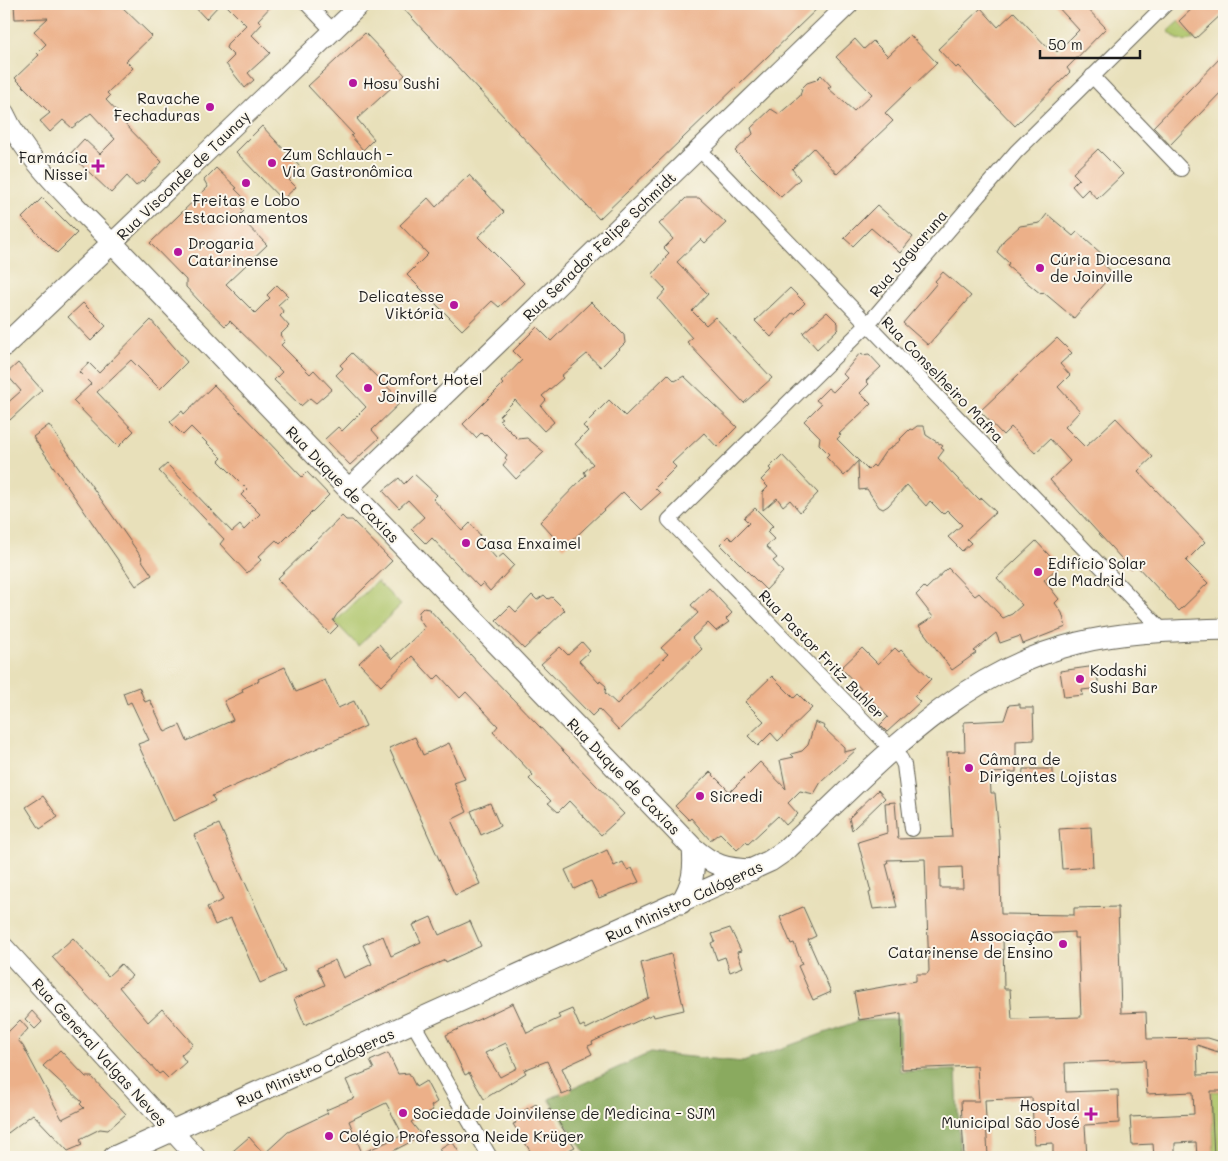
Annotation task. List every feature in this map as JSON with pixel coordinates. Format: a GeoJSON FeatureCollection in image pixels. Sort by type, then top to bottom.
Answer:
{"type":"FeatureCollection","features":[{"type":"Feature","properties":{"kind":"main road","name":"Rua Visconde de Taunay"},"geometry":{"type":"LineString","coordinates":[[4,346],[361,4]]}},
{"type":"Feature","properties":{"kind":"main road","name":"Rua Senador Felipe Schmidt"},"geometry":{"type":"LineString","coordinates":[[348,489],[849,4]]}},
{"type":"Feature","properties":{"kind":"main road","name":"Rua Duque de Caxias"},"geometry":{"type":"LineString","coordinates":[[4,112],[18,138],[35,161],[693,848],[719,866],[752,870]]}},
{"type":"Feature","properties":{"kind":"main road","name":"Rua Ministro Calógeras"},"geometry":{"type":"LineString","coordinates":[[114,1157],[752,870],[786,850],[893,750],[961,694],[991,675],[1022,660],[1079,642],[1164,632],[1224,629]]}},
{"type":"Feature","properties":{"kind":"main road","name":"Rua Duque de Caxias"},"geometry":{"type":"LineString","coordinates":[[681,903],[693,881],[695,868],[693,848]]}},
{"type":"Feature","properties":{"kind":"main road","name":"Rua General Valgas Neves"},"geometry":{"type":"LineString","coordinates":[[4,947],[196,1157]]}},
{"type":"Feature","properties":{"kind":"street"},"geometry":{"type":"LineString","coordinates":[[307,4],[333,31]]}},
{"type":"Feature","properties":{"kind":"street","name":"Rua Jaguaruna"},"geometry":{"type":"LineString","coordinates":[[669,520],[868,324],[1016,152],[1166,4]]}},
{"type":"Feature","properties":{"kind":"street"},"geometry":{"type":"LineString","coordinates":[[1092,76],[1182,169]]}},
{"type":"Feature","properties":{"kind":"street","name":"Rua Conselheiro Mafra"},"geometry":{"type":"LineString","coordinates":[[699,149],[1164,632]]}},
{"type":"Feature","properties":{"kind":"street","name":"Rua Pastor Fritz Buhler"},"geometry":{"type":"LineString","coordinates":[[669,520],[893,750],[904,765],[912,829]]}},
{"type":"Feature","properties":{"kind":"street"},"geometry":{"type":"LineString","coordinates":[[413,1024],[490,1157]]}},
{"type":"Feature","properties":{"kind":"green space"},"geometry":{"type":"Polygon","coordinates":[[[1179,21],[1195,39],[1185,41],[1177,39],[1168,31],[1179,21]]]}},
{"type":"Feature","properties":{"kind":"green space"},"geometry":{"type":"Polygon","coordinates":[[[377,581],[401,605],[358,646],[335,622],[377,581]]]}},
{"type":"Feature","properties":{"kind":"green space"},"geometry":{"type":"Polygon","coordinates":[[[899,1019],[900,1071],[956,1070],[960,1157],[588,1157],[549,1099],[650,1053],[743,1062],[858,1021],[899,1019]]]}},
{"type":"Feature","properties":{"kind":"green space"},"geometry":{"type":"Polygon","coordinates":[[[1211,1091],[1224,1091],[1224,1157],[1214,1157],[1211,1091]]]}},
{"type":"Feature","properties":{"kind":"building"},"geometry":{"type":"Polygon","coordinates":[[[14,4],[119,4],[152,36],[126,61],[133,68],[107,93],[110,96],[106,100],[123,118],[121,120],[162,162],[143,182],[136,186],[127,176],[111,193],[70,154],[84,139],[100,154],[115,139],[91,113],[72,128],[63,120],[50,132],[40,121],[50,113],[15,78],[39,55],[37,53],[46,44],[34,31],[48,18],[15,19],[14,4]]]}},
{"type":"Feature","properties":{"kind":"building"},"geometry":{"type":"Polygon","coordinates":[[[192,4],[220,4],[206,19],[192,4]]]}},
{"type":"Feature","properties":{"kind":"building"},"geometry":{"type":"Polygon","coordinates":[[[225,4],[273,4],[258,20],[262,24],[252,35],[270,53],[248,73],[254,80],[245,88],[226,64],[234,56],[226,48],[228,43],[246,25],[225,4]]]}},
{"type":"Feature","properties":{"kind":"building"},"geometry":{"type":"Polygon","coordinates":[[[399,4],[822,4],[599,219],[399,4]]]}},
{"type":"Feature","properties":{"kind":"building"},"geometry":{"type":"Polygon","coordinates":[[[1055,4],[1083,4],[1106,28],[1067,68],[1070,72],[1015,126],[958,66],[956,68],[938,49],[981,8],[998,27],[1014,12],[1048,48],[1051,45],[1057,52],[1079,30],[1055,4]]]}},
{"type":"Feature","properties":{"kind":"building"},"geometry":{"type":"Polygon","coordinates":[[[1197,4],[1224,4],[1224,12],[1195,39],[1179,21],[1197,4]]]}},
{"type":"Feature","properties":{"kind":"building","name":"Hosu Sushi"},"geometry":{"type":"Polygon","coordinates":[[[365,33],[405,75],[357,119],[374,139],[363,150],[351,136],[353,134],[308,86],[365,33]]]}},
{"type":"Feature","properties":{"kind":"building"},"geometry":{"type":"Polygon","coordinates":[[[910,35],[937,63],[885,113],[893,121],[837,174],[814,148],[792,169],[800,179],[781,197],[735,151],[753,134],[751,128],[771,109],[779,114],[800,96],[802,88],[807,83],[816,80],[821,75],[831,86],[828,88],[854,111],[872,94],[836,57],[855,39],[864,49],[873,41],[888,56],[910,35]]]}},
{"type":"Feature","properties":{"kind":"building"},"geometry":{"type":"Polygon","coordinates":[[[1224,54],[1224,89],[1170,145],[1153,127],[1224,54]]]}},
{"type":"Feature","properties":{"kind":"building","name":"Zum Schlauch - Via Gastronômica"},"geometry":{"type":"Polygon","coordinates":[[[262,126],[301,168],[289,180],[296,187],[282,200],[236,152],[262,126]]]}},
{"type":"Feature","properties":{"kind":"building"},"geometry":{"type":"Polygon","coordinates":[[[1098,149],[1123,174],[1097,199],[1088,189],[1081,196],[1072,186],[1079,179],[1073,173],[1098,149]]]}},
{"type":"Feature","properties":{"kind":"building"},"geometry":{"type":"Polygon","coordinates":[[[216,168],[237,188],[235,189],[245,199],[246,203],[241,208],[244,211],[239,216],[267,245],[226,284],[255,313],[270,298],[267,295],[277,285],[288,296],[278,305],[284,312],[280,316],[289,326],[280,335],[285,341],[281,345],[310,374],[314,370],[332,389],[316,403],[310,398],[301,406],[274,380],[282,372],[230,321],[225,326],[200,302],[186,287],[186,280],[150,243],[208,187],[204,180],[216,168]]]}},
{"type":"Feature","properties":{"kind":"building"},"geometry":{"type":"Polygon","coordinates":[[[469,175],[504,212],[478,237],[524,283],[499,307],[492,301],[462,330],[407,275],[428,254],[400,225],[428,198],[436,207],[469,175]]]}},
{"type":"Feature","properties":{"kind":"building"},"geometry":{"type":"Polygon","coordinates":[[[42,198],[77,233],[57,253],[22,218],[42,198]]]}},
{"type":"Feature","properties":{"kind":"building"},"geometry":{"type":"Polygon","coordinates":[[[686,198],[699,198],[726,223],[705,243],[701,239],[677,262],[708,294],[692,311],[706,325],[715,317],[772,378],[744,403],[687,342],[692,338],[658,299],[666,290],[652,275],[669,253],[664,248],[673,239],[659,224],[686,198]]]}},
{"type":"Feature","properties":{"kind":"building"},"geometry":{"type":"Polygon","coordinates":[[[877,205],[913,237],[900,253],[871,228],[853,246],[844,238],[877,205]]]}},
{"type":"Feature","properties":{"kind":"building","name":"Cúria Diocesana de Joinville"},"geometry":{"type":"Polygon","coordinates":[[[1047,214],[1073,236],[1077,232],[1103,255],[1099,260],[1113,273],[1074,318],[1043,292],[1041,294],[1007,266],[1009,263],[997,252],[1004,240],[1020,226],[1040,223],[1047,214]]]}},
{"type":"Feature","properties":{"kind":"building"},"geometry":{"type":"Polygon","coordinates":[[[943,272],[971,296],[928,345],[903,323],[937,283],[935,281],[943,272]]]}},
{"type":"Feature","properties":{"kind":"building"},"geometry":{"type":"Polygon","coordinates":[[[790,288],[805,303],[794,314],[792,313],[771,337],[755,321],[790,288]]]}},
{"type":"Feature","properties":{"kind":"building"},"geometry":{"type":"Polygon","coordinates":[[[591,302],[624,335],[625,343],[601,367],[587,354],[561,376],[563,378],[542,396],[546,400],[541,406],[554,422],[544,431],[515,400],[499,416],[502,418],[499,420],[518,439],[527,438],[544,452],[516,479],[503,465],[507,460],[505,458],[507,455],[486,434],[484,436],[481,433],[476,438],[463,424],[503,384],[501,382],[522,360],[513,351],[537,327],[551,341],[591,302]]]}},
{"type":"Feature","properties":{"kind":"building"},"geometry":{"type":"Polygon","coordinates":[[[83,303],[106,326],[91,341],[68,317],[83,303]]]}},
{"type":"Feature","properties":{"kind":"building"},"geometry":{"type":"Polygon","coordinates":[[[827,312],[838,323],[838,329],[817,349],[803,333],[827,312]]]}},
{"type":"Feature","properties":{"kind":"building"},"geometry":{"type":"Polygon","coordinates":[[[151,320],[187,362],[160,389],[131,360],[97,392],[134,431],[118,447],[73,401],[91,384],[79,372],[89,363],[99,373],[151,320]]]}},
{"type":"Feature","properties":{"kind":"building"},"geometry":{"type":"Polygon","coordinates":[[[1057,338],[1072,353],[1060,364],[1070,375],[1058,387],[1080,411],[1065,427],[1085,447],[1116,418],[1153,457],[1138,471],[1205,542],[1186,561],[1208,583],[1179,611],[1135,564],[1131,569],[1050,480],[1070,461],[1050,439],[1035,453],[1011,427],[1003,435],[980,411],[1057,338]]]}},
{"type":"Feature","properties":{"kind":"building"},"geometry":{"type":"Polygon","coordinates":[[[352,353],[402,401],[372,430],[379,438],[350,465],[325,439],[338,427],[342,431],[366,407],[336,375],[343,368],[340,365],[352,353]]]}},
{"type":"Feature","properties":{"kind":"building"},"geometry":{"type":"Polygon","coordinates":[[[860,353],[862,355],[869,354],[881,367],[866,381],[869,384],[860,393],[871,404],[839,434],[841,435],[837,439],[868,470],[873,465],[875,467],[885,452],[901,440],[910,429],[924,426],[926,435],[943,446],[941,448],[944,450],[938,458],[974,496],[980,500],[981,498],[996,512],[967,539],[971,543],[962,551],[948,537],[962,525],[947,510],[943,514],[930,501],[926,506],[907,485],[888,506],[883,509],[879,507],[867,489],[859,490],[858,461],[844,476],[826,457],[829,454],[819,444],[820,437],[804,421],[821,404],[816,400],[828,388],[833,392],[847,378],[843,374],[860,353]]]}},
{"type":"Feature","properties":{"kind":"building"},"geometry":{"type":"Polygon","coordinates":[[[18,363],[42,390],[10,420],[4,413],[4,406],[21,391],[6,374],[18,363]]]}},
{"type":"Feature","properties":{"kind":"building"},"geometry":{"type":"Polygon","coordinates":[[[668,374],[675,381],[684,376],[737,427],[717,447],[704,433],[672,463],[676,467],[655,488],[660,493],[641,510],[623,492],[564,548],[540,522],[586,475],[584,472],[593,464],[575,444],[588,431],[583,426],[609,400],[625,416],[668,374]]]}},
{"type":"Feature","properties":{"kind":"building"},"geometry":{"type":"Polygon","coordinates":[[[214,385],[302,477],[307,472],[329,495],[280,544],[276,540],[258,557],[261,560],[247,573],[220,544],[224,539],[159,471],[167,464],[232,532],[240,525],[244,530],[260,514],[241,495],[247,489],[219,461],[222,458],[191,427],[183,435],[170,422],[182,411],[184,414],[214,385]]]}},
{"type":"Feature","properties":{"kind":"building"},"geometry":{"type":"Polygon","coordinates":[[[49,425],[152,575],[136,586],[33,437],[49,425]]]}},
{"type":"Feature","properties":{"kind":"building"},"geometry":{"type":"Polygon","coordinates":[[[782,455],[818,493],[800,512],[790,500],[783,506],[777,498],[763,510],[763,492],[768,487],[761,480],[771,470],[769,468],[782,455]]]}},
{"type":"Feature","properties":{"kind":"building"},"geometry":{"type":"Polygon","coordinates":[[[414,474],[437,495],[433,499],[462,531],[470,523],[480,535],[478,538],[497,559],[503,554],[514,565],[490,591],[483,583],[479,587],[432,538],[426,544],[411,529],[424,517],[408,500],[399,508],[383,491],[399,478],[404,484],[414,474]]]}},
{"type":"Feature","properties":{"kind":"building"},"geometry":{"type":"Polygon","coordinates":[[[755,508],[773,526],[767,532],[774,539],[766,546],[777,558],[773,561],[783,572],[766,590],[720,544],[728,536],[732,540],[749,523],[744,518],[755,508]]]}},
{"type":"Feature","properties":{"kind":"building"},"geometry":{"type":"Polygon","coordinates":[[[342,516],[346,520],[352,520],[392,561],[337,614],[333,621],[338,626],[330,634],[277,579],[342,516]]]}},
{"type":"Feature","properties":{"kind":"building"},"geometry":{"type":"Polygon","coordinates":[[[1036,541],[1059,566],[1044,580],[1059,599],[1055,603],[1062,613],[1066,627],[1023,644],[1020,636],[1000,643],[996,633],[974,651],[976,653],[952,670],[919,626],[933,617],[916,595],[924,587],[926,589],[948,568],[975,596],[979,593],[1003,618],[1012,614],[1022,605],[997,578],[1036,541]]]}},
{"type":"Feature","properties":{"kind":"building"},"geometry":{"type":"Polygon","coordinates":[[[709,588],[732,613],[726,619],[729,622],[716,631],[708,623],[692,638],[702,649],[619,730],[599,709],[592,716],[541,664],[560,647],[568,655],[582,642],[590,651],[579,661],[599,683],[600,681],[606,686],[605,693],[617,704],[668,654],[661,648],[698,613],[691,605],[709,588]]]}},
{"type":"Feature","properties":{"kind":"building"},"geometry":{"type":"Polygon","coordinates":[[[532,595],[537,600],[544,595],[548,599],[552,597],[565,610],[524,649],[496,620],[510,606],[516,612],[532,595]]]}},
{"type":"Feature","properties":{"kind":"building"},"geometry":{"type":"Polygon","coordinates":[[[423,608],[429,609],[481,666],[624,814],[601,835],[569,801],[558,812],[548,803],[551,801],[529,779],[533,775],[493,732],[498,726],[466,692],[460,698],[439,675],[434,680],[412,656],[381,686],[359,663],[379,644],[392,659],[425,628],[418,618],[419,612],[423,608]]]}},
{"type":"Feature","properties":{"kind":"building"},"geometry":{"type":"Polygon","coordinates":[[[862,648],[878,664],[895,648],[899,652],[901,650],[931,679],[914,696],[920,702],[887,732],[880,725],[888,717],[841,668],[862,648]]]}},
{"type":"Feature","properties":{"kind":"building","name":"Kodashi Sushi Bar"},"geometry":{"type":"Polygon","coordinates":[[[1096,666],[1099,688],[1082,690],[1083,695],[1064,697],[1060,671],[1096,666]]]}},
{"type":"Feature","properties":{"kind":"building"},"geometry":{"type":"Polygon","coordinates":[[[285,667],[296,692],[325,680],[338,708],[354,701],[366,726],[212,796],[215,801],[173,821],[138,744],[149,740],[131,702],[127,704],[123,693],[139,687],[145,702],[150,700],[165,732],[180,725],[187,741],[233,720],[224,701],[243,692],[242,689],[259,681],[258,679],[285,667]]]}},
{"type":"Feature","properties":{"kind":"building"},"geometry":{"type":"Polygon","coordinates":[[[772,676],[794,698],[798,694],[812,708],[778,741],[771,733],[758,746],[748,736],[764,721],[745,702],[772,676]]]}},
{"type":"Feature","properties":{"kind":"building"},"geometry":{"type":"Polygon","coordinates":[[[1020,704],[1020,708],[1033,708],[1034,740],[1016,741],[1016,772],[990,773],[991,793],[995,793],[999,836],[1001,914],[1074,915],[1074,908],[1118,907],[1121,1013],[1146,1012],[1147,1039],[1208,1038],[1221,1042],[1218,1052],[1197,1045],[1198,1075],[1224,1074],[1224,1091],[1211,1091],[1214,1157],[1197,1157],[1196,1142],[1175,1143],[1175,1157],[1154,1157],[1153,1144],[1132,1145],[1130,1117],[1194,1114],[1193,1092],[1147,1094],[1145,1060],[1065,1063],[1066,1092],[1118,1090],[1119,1123],[1085,1125],[1087,1157],[1053,1157],[1053,1143],[1034,1144],[1032,1098],[985,1100],[988,1157],[964,1157],[961,1101],[979,1101],[977,1066],[902,1069],[901,1013],[859,1020],[854,992],[916,981],[916,974],[927,974],[929,971],[925,859],[887,860],[888,863],[886,864],[897,907],[873,909],[869,893],[871,892],[858,842],[887,833],[885,803],[895,802],[898,839],[952,837],[947,752],[965,751],[964,722],[1004,720],[1009,705],[1020,704]],[[962,867],[940,868],[940,888],[963,888],[962,867]],[[1074,932],[1003,936],[1004,989],[1010,989],[1012,1019],[1081,1017],[1078,938],[1074,938],[1074,932]]]}},
{"type":"Feature","properties":{"kind":"building"},"geometry":{"type":"Polygon","coordinates":[[[815,722],[825,726],[824,728],[844,747],[844,752],[857,749],[821,782],[814,794],[800,791],[788,803],[798,814],[786,825],[778,816],[748,844],[746,842],[737,850],[720,833],[710,840],[691,818],[689,820],[675,806],[710,772],[730,792],[760,762],[786,789],[780,760],[794,757],[791,754],[802,751],[808,745],[815,722]]]}},
{"type":"Feature","properties":{"kind":"building"},"geometry":{"type":"Polygon","coordinates":[[[415,737],[423,755],[449,743],[465,779],[454,783],[467,812],[451,820],[480,884],[455,895],[389,748],[415,737]]]}},
{"type":"Feature","properties":{"kind":"building"},"geometry":{"type":"Polygon","coordinates":[[[1023,769],[1053,769],[1053,782],[1022,783],[1023,769]]]}},
{"type":"Feature","properties":{"kind":"building"},"geometry":{"type":"Polygon","coordinates":[[[878,790],[885,798],[852,830],[849,818],[878,790]]]}},
{"type":"Feature","properties":{"kind":"building"},"geometry":{"type":"Polygon","coordinates":[[[43,796],[58,817],[40,829],[26,807],[43,796]]]}},
{"type":"Feature","properties":{"kind":"building"},"geometry":{"type":"Polygon","coordinates":[[[490,803],[500,826],[481,835],[471,811],[490,803]]]}},
{"type":"Feature","properties":{"kind":"building"},"geometry":{"type":"Polygon","coordinates":[[[219,824],[285,972],[260,983],[231,918],[215,925],[207,907],[223,900],[194,835],[219,824]]]}},
{"type":"Feature","properties":{"kind":"building"},"geometry":{"type":"Polygon","coordinates":[[[1091,827],[1093,867],[1062,869],[1059,829],[1091,827]]]}},
{"type":"Feature","properties":{"kind":"building"},"geometry":{"type":"Polygon","coordinates":[[[607,850],[614,866],[623,862],[627,870],[632,868],[639,882],[599,898],[591,881],[574,889],[565,870],[607,850]]]}},
{"type":"Feature","properties":{"kind":"building"},"geometry":{"type":"Polygon","coordinates":[[[803,907],[816,936],[808,940],[831,992],[813,1000],[798,966],[802,964],[794,943],[791,944],[780,917],[803,907]]]}},
{"type":"Feature","properties":{"kind":"building"},"geometry":{"type":"Polygon","coordinates":[[[431,917],[439,935],[470,921],[481,946],[446,962],[445,960],[305,1025],[294,999],[325,985],[317,968],[335,960],[343,978],[372,964],[363,945],[383,936],[391,956],[421,942],[413,925],[431,917]]]}},
{"type":"Feature","properties":{"kind":"building"},"geometry":{"type":"Polygon","coordinates":[[[730,928],[741,951],[737,952],[743,967],[730,972],[725,957],[717,960],[711,943],[715,941],[712,934],[730,928]]]}},
{"type":"Feature","properties":{"kind":"building"},"geometry":{"type":"Polygon","coordinates":[[[73,938],[108,976],[121,964],[132,976],[119,987],[148,1022],[162,1009],[193,1044],[181,1055],[186,1062],[168,1078],[162,1072],[159,1074],[52,957],[73,938]]]}},
{"type":"Feature","properties":{"kind":"building"},"geometry":{"type":"Polygon","coordinates":[[[671,954],[684,1010],[654,1017],[653,1014],[592,1042],[593,1044],[588,1046],[592,1054],[562,1068],[572,1091],[562,1095],[547,1061],[524,1070],[526,1073],[484,1099],[469,1073],[465,1075],[446,1035],[513,1003],[527,1033],[560,1018],[558,1015],[572,1009],[580,1027],[584,1025],[586,1029],[649,998],[641,963],[671,954]],[[506,1043],[485,1053],[500,1077],[517,1068],[506,1043]]]}},
{"type":"Feature","properties":{"kind":"building"},"geometry":{"type":"Polygon","coordinates":[[[32,1011],[42,1022],[35,1029],[25,1019],[32,1011]]]}},
{"type":"Feature","properties":{"kind":"building"},"geometry":{"type":"Polygon","coordinates":[[[20,1020],[28,1029],[18,1040],[62,1119],[84,1108],[80,1104],[82,1102],[43,1066],[60,1050],[86,1077],[92,1077],[126,1114],[108,1130],[100,1129],[80,1139],[82,1145],[68,1151],[33,1114],[4,1136],[4,1036],[20,1020]]]}},
{"type":"Feature","properties":{"kind":"building"},"geometry":{"type":"Polygon","coordinates":[[[388,1053],[398,1074],[409,1073],[416,1087],[426,1081],[437,1102],[431,1106],[433,1110],[411,1122],[422,1136],[393,1151],[396,1157],[226,1157],[249,1137],[264,1154],[288,1132],[328,1113],[326,1110],[354,1098],[346,1080],[374,1069],[370,1061],[388,1053]],[[386,1103],[349,1121],[362,1153],[403,1135],[386,1103]]]}},
{"type":"Feature","properties":{"kind":"building"},"geometry":{"type":"Polygon","coordinates":[[[536,1104],[542,1114],[550,1109],[575,1147],[569,1150],[573,1157],[534,1157],[513,1124],[516,1123],[512,1117],[536,1104]]]}},
{"type":"Feature","properties":{"kind":"building"},"geometry":{"type":"Polygon","coordinates":[[[452,1141],[462,1157],[444,1157],[439,1149],[452,1141]]]}},
{"type":"Feature","properties":{"kind":"place","name":"Hosu Sushi"},"geometry":{"type":"Point","coordinates":[353,83]}},
{"type":"Feature","properties":{"kind":"place","name":"Ravache Fechaduras"},"geometry":{"type":"Point","coordinates":[210,107]}},
{"type":"Feature","properties":{"kind":"place","name":"Zum Schlauch - Via Gastronômica"},"geometry":{"type":"Point","coordinates":[272,163]}},
{"type":"Feature","properties":{"kind":"place","name":"Farmácia Nissei"},"geometry":{"type":"Point","coordinates":[98,166]}},
{"type":"Feature","properties":{"kind":"place","name":"Freitas e Lobo Estacionamentos"},"geometry":{"type":"Point","coordinates":[246,183]}},
{"type":"Feature","properties":{"kind":"place","name":"Drogaria Catarinense"},"geometry":{"type":"Point","coordinates":[178,252]}},
{"type":"Feature","properties":{"kind":"place","name":"Cúria Diocesana de Joinville"},"geometry":{"type":"Point","coordinates":[1040,268]}},
{"type":"Feature","properties":{"kind":"place","name":"Delicatesse Viktória"},"geometry":{"type":"Point","coordinates":[454,305]}},
{"type":"Feature","properties":{"kind":"place","name":"Comfort Hotel Joinville"},"geometry":{"type":"Point","coordinates":[368,388]}},
{"type":"Feature","properties":{"kind":"place","name":"Casa Enxaimel"},"geometry":{"type":"Point","coordinates":[466,543]}},
{"type":"Feature","properties":{"kind":"place","name":"Edifício Solar de Madrid"},"geometry":{"type":"Point","coordinates":[1038,572]}},
{"type":"Feature","properties":{"kind":"place","name":"Kodashi Sushi Bar"},"geometry":{"type":"Point","coordinates":[1080,679]}},
{"type":"Feature","properties":{"kind":"place","name":"Câmara de Dirigentes Lojistas"},"geometry":{"type":"Point","coordinates":[969,768]}},
{"type":"Feature","properties":{"kind":"place","name":"Sicredi"},"geometry":{"type":"Point","coordinates":[700,796]}},
{"type":"Feature","properties":{"kind":"place","name":"Associação Catarinense de Ensino"},"geometry":{"type":"Point","coordinates":[1063,944]}},
{"type":"Feature","properties":{"kind":"place","name":"Sociedade Joinvilense de Medicina - SJM"},"geometry":{"type":"Point","coordinates":[403,1113]}},
{"type":"Feature","properties":{"kind":"place","name":"Hospital Municipal São José"},"geometry":{"type":"Point","coordinates":[1091,1114]}},
{"type":"Feature","properties":{"kind":"place","name":"Colégio Professora Neide Krüger"},"geometry":{"type":"Point","coordinates":[329,1136]}}]}
